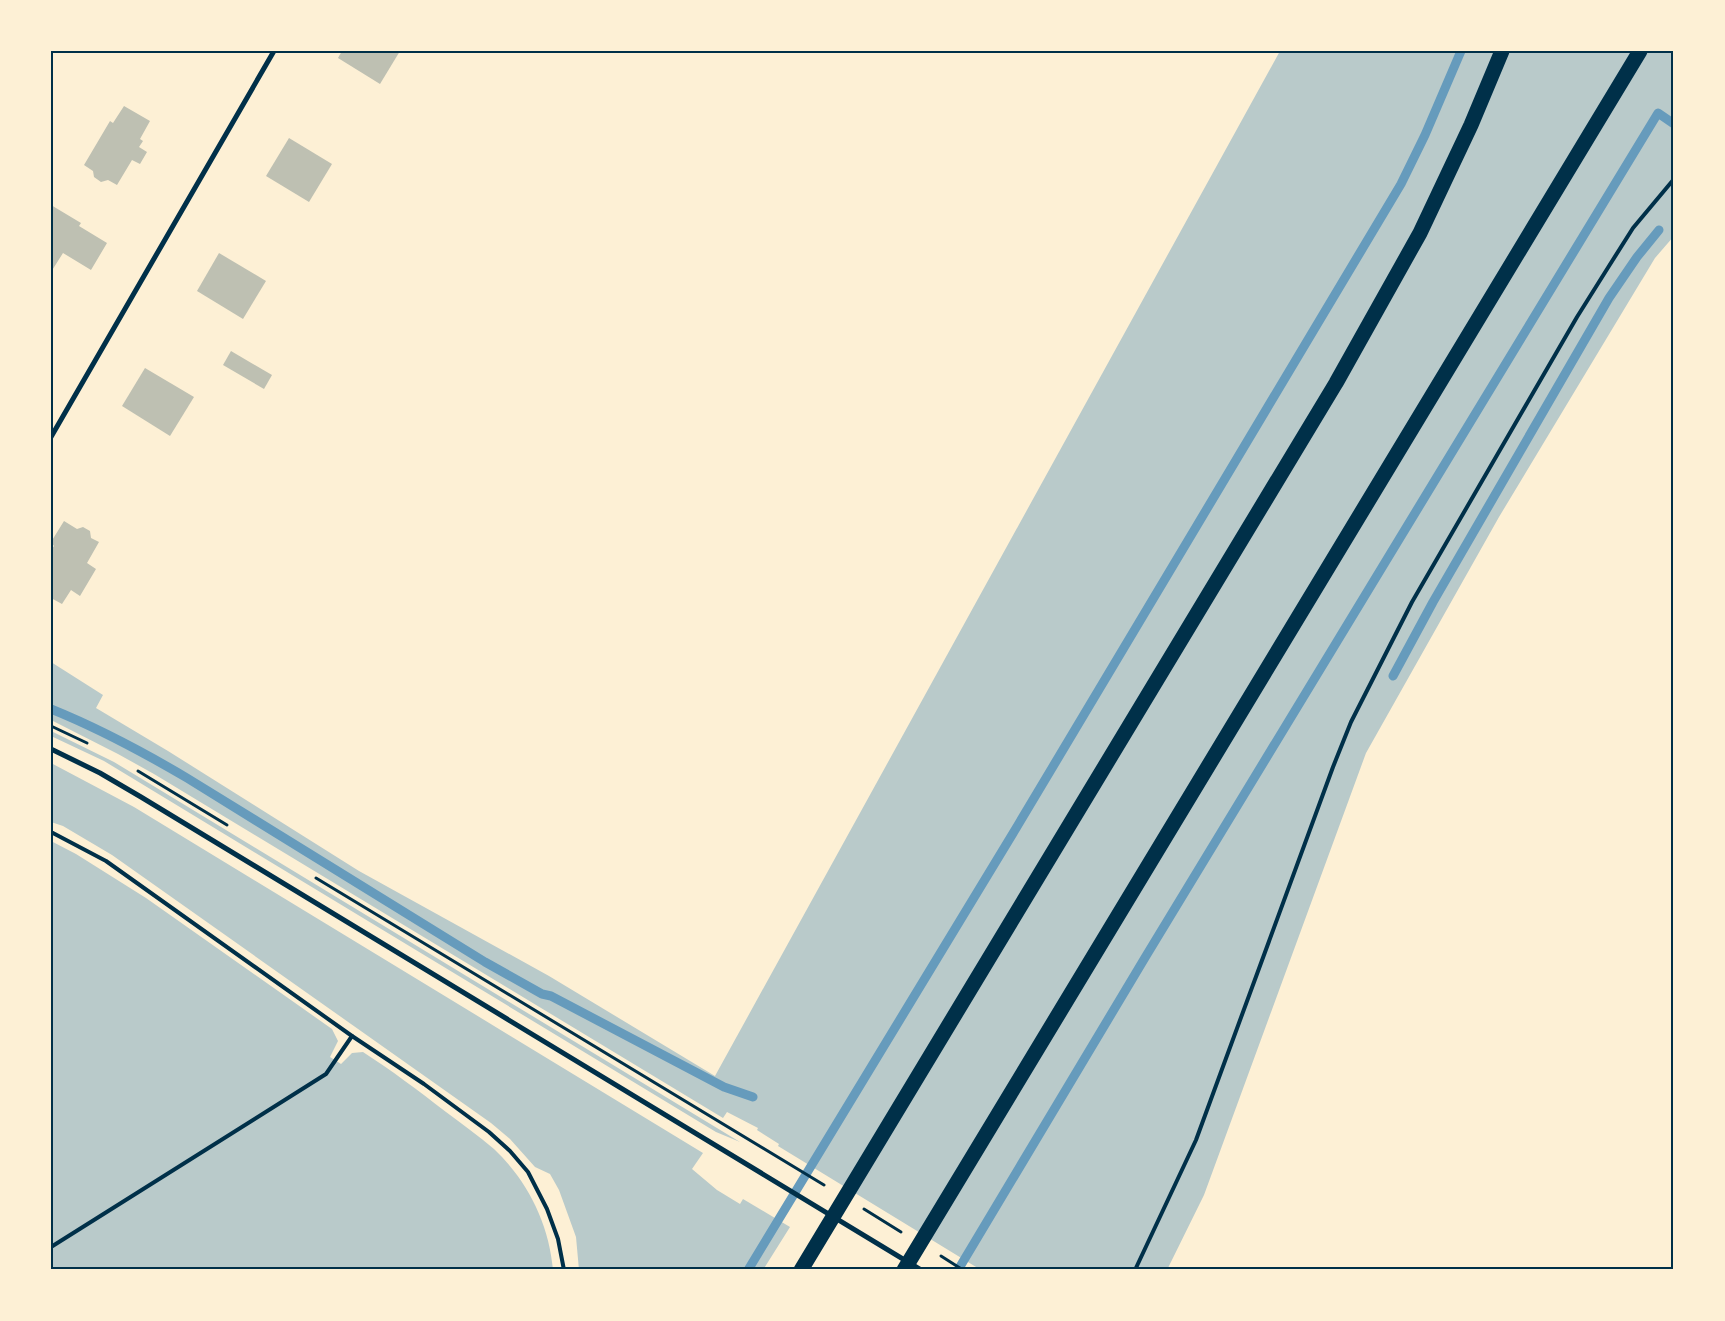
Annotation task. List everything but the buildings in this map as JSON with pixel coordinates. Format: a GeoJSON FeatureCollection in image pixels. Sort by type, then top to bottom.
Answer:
{"type":"FeatureCollection","features":[{"type":"Feature","properties":{"kind":"highway"},"geometry":{"type":"LineString","coordinates":[[801,1270],[1336,383],[1420,233],[1471,125],[1502,51]]}},
{"type":"Feature","properties":{"kind":"highway"},"geometry":{"type":"LineString","coordinates":[[904,1270],[1640,51]]}},
{"type":"Feature","properties":{"kind":"street"},"geometry":{"type":"LineString","coordinates":[[51,437],[274,51]]}},
{"type":"Feature","properties":{"kind":"street"},"geometry":{"type":"LineString","coordinates":[[51,750],[100,773],[141,797],[921,1270]]}},
{"type":"Feature","properties":{"kind":"lane"},"geometry":{"type":"LineString","coordinates":[[1135,1270],[1196,1140],[1333,767],[1351,722],[1372,678],[1412,602],[1577,317],[1633,228],[1674,179]]}},
{"type":"Feature","properties":{"kind":"lane"},"geometry":{"type":"LineString","coordinates":[[51,832],[106,861],[352,1036],[424,1084],[489,1132],[510,1151],[528,1172],[547,1208],[558,1239],[564,1270]]}},
{"type":"Feature","properties":{"kind":"lane"},"geometry":{"type":"LineString","coordinates":[[51,1247],[326,1074],[352,1036]]}},
{"type":"Feature","properties":{"kind":"path"},"geometry":{"type":"LineString","coordinates":[[51,726],[94,747]]}},
{"type":"Feature","properties":{"kind":"path"},"geometry":{"type":"LineString","coordinates":[[130,766],[235,829]]}},
{"type":"Feature","properties":{"kind":"path"},"geometry":{"type":"LineString","coordinates":[[310,875],[766,1150]]}},
{"type":"Feature","properties":{"kind":"shaded area"},"geometry":{"type":"Polygon","coordinates":[[[1280,51],[1674,51],[1674,236],[1655,258],[1499,517],[1366,753],[1204,1195],[1167,1270],[981,1270],[778,1146],[779,1144],[757,1130],[758,1128],[727,1112],[723,1118],[154,774],[51,720],[51,662],[103,695],[96,708],[359,871],[549,976],[715,1076],[1280,51]]]}},
{"type":"Feature","properties":{"kind":"shaded area"},"geometry":{"type":"Polygon","coordinates":[[[51,731],[114,762],[740,1142],[716,1132],[104,761],[51,736],[51,731]]]}},
{"type":"Feature","properties":{"kind":"shaded area"},"geometry":{"type":"Polygon","coordinates":[[[51,763],[134,807],[703,1153],[692,1169],[717,1190],[740,1204],[743,1199],[790,1227],[763,1270],[579,1270],[576,1237],[559,1190],[550,1174],[535,1167],[510,1139],[491,1123],[112,855],[63,826],[51,822],[51,763]]]}},
{"type":"Feature","properties":{"kind":"shaded area"},"geometry":{"type":"Polygon","coordinates":[[[51,841],[76,854],[146,898],[332,1029],[338,1041],[330,1057],[341,1064],[352,1053],[363,1052],[494,1149],[517,1175],[535,1204],[547,1236],[553,1270],[51,1270],[51,841]]]}},
{"type":"Feature","properties":{"kind":"waterway"},"geometry":{"type":"LineString","coordinates":[[748,1270],[1018,825],[1401,184],[1425,135],[1461,51]]}},
{"type":"Feature","properties":{"kind":"waterway"},"geometry":{"type":"LineString","coordinates":[[958,1270],[1146,956],[1658,113],[1674,124]]}},
{"type":"Feature","properties":{"kind":"waterway"},"geometry":{"type":"LineString","coordinates":[[1393,676],[1433,602],[1609,298],[1637,257],[1659,230]]}},
{"type":"Feature","properties":{"kind":"waterway"},"geometry":{"type":"LineString","coordinates":[[51,709],[103,732],[170,768],[485,962],[542,994],[551,996],[724,1087],[753,1097]]}}]}
